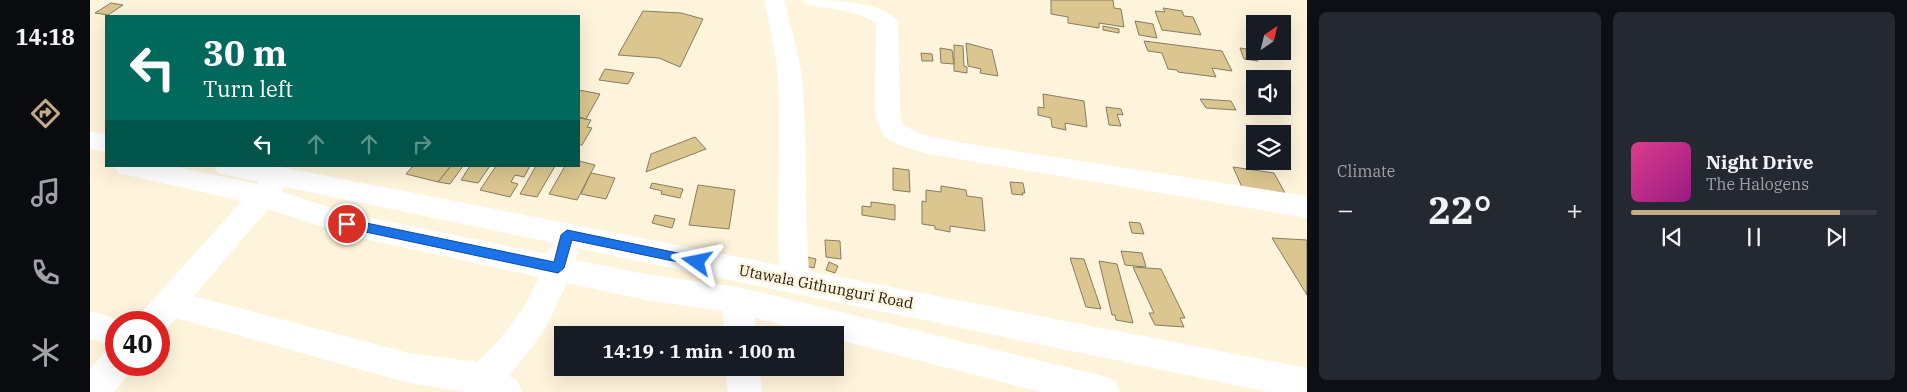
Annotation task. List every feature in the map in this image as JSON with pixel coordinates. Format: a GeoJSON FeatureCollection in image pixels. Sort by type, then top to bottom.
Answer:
{"type":"FeatureCollection","features":[{"type":"Feature","properties":{"kind":"street"},"geometry":{"type":"LineString","coordinates":[[774,0],[790,78],[793,148],[791,222],[795,281]]}},
{"type":"Feature","properties":{"kind":"street"},"geometry":{"type":"LineString","coordinates":[[812,0],[876,12],[887,21],[886,115],[893,130],[914,141],[957,151],[1307,207]]}},
{"type":"Feature","properties":{"kind":"street"},"geometry":{"type":"LineString","coordinates":[[90,140],[105,143]]}},
{"type":"Feature","properties":{"kind":"street"},"geometry":{"type":"LineString","coordinates":[[90,159],[105,162]]}},
{"type":"Feature","properties":{"kind":"street"},"geometry":{"type":"LineString","coordinates":[[135,167],[271,186],[300,210],[347,224],[645,287],[692,292],[738,300],[1103,392]]}},
{"type":"Feature","properties":{"kind":"street","name":"Utawala Githunguri Road"},"geometry":{"type":"LineString","coordinates":[[229,167],[271,186],[567,235],[1307,384]]}},
{"type":"Feature","properties":{"kind":"street"},"geometry":{"type":"LineString","coordinates":[[163,311],[271,186]]}},
{"type":"Feature","properties":{"kind":"street"},"geometry":{"type":"LineString","coordinates":[[170,315],[494,386],[503,361],[532,326],[558,268],[567,235]]}},
{"type":"Feature","properties":{"kind":"street"},"geometry":{"type":"LineString","coordinates":[[692,292],[697,262]]}},
{"type":"Feature","properties":{"kind":"street"},"geometry":{"type":"LineString","coordinates":[[738,300],[739,326]]}},
{"type":"Feature","properties":{"kind":"street"},"geometry":{"type":"LineString","coordinates":[[90,325],[105,329]]}},
{"type":"Feature","properties":{"kind":"street"},"geometry":{"type":"LineString","coordinates":[[92,392],[106,376]]}},
{"type":"Feature","properties":{"kind":"street"},"geometry":{"type":"LineString","coordinates":[[743,376],[745,392]]}},
{"type":"Feature","properties":{"kind":"building"},"geometry":{"type":"Polygon","coordinates":[[[1051,0],[1113,0],[1114,8],[1121,9],[1124,27],[1099,23],[1099,28],[1068,23],[1068,17],[1051,14],[1051,0]]]}},
{"type":"Feature","properties":{"kind":"building"},"geometry":{"type":"Polygon","coordinates":[[[111,3],[123,5],[108,15],[95,13],[111,3]]]}},
{"type":"Feature","properties":{"kind":"building"},"geometry":{"type":"Polygon","coordinates":[[[1163,8],[1182,11],[1184,16],[1193,17],[1201,35],[1162,30],[1155,11],[1165,12],[1163,8]]]}},
{"type":"Feature","properties":{"kind":"building"},"geometry":{"type":"Polygon","coordinates":[[[643,11],[681,13],[703,19],[680,67],[659,58],[618,55],[643,11]]]}},
{"type":"Feature","properties":{"kind":"building"},"geometry":{"type":"Polygon","coordinates":[[[1135,21],[1153,24],[1157,38],[1139,35],[1135,21]]]}},
{"type":"Feature","properties":{"kind":"building"},"geometry":{"type":"Polygon","coordinates":[[[1103,26],[1119,29],[1119,33],[1103,30],[1103,26]]]}},
{"type":"Feature","properties":{"kind":"building"},"geometry":{"type":"Polygon","coordinates":[[[1144,41],[1222,51],[1232,71],[1212,68],[1216,77],[1168,69],[1162,53],[1148,51],[1144,41]]]}},
{"type":"Feature","properties":{"kind":"building"},"geometry":{"type":"Polygon","coordinates":[[[966,43],[992,50],[998,76],[980,73],[981,69],[968,66],[966,43]]]}},
{"type":"Feature","properties":{"kind":"building"},"geometry":{"type":"Polygon","coordinates":[[[954,45],[963,46],[964,66],[967,67],[967,73],[954,71],[954,45]]]}},
{"type":"Feature","properties":{"kind":"building"},"geometry":{"type":"Polygon","coordinates":[[[940,48],[952,50],[954,64],[941,63],[940,48]]]}},
{"type":"Feature","properties":{"kind":"building"},"geometry":{"type":"Polygon","coordinates":[[[1240,48],[1246,49],[1246,59],[1244,59],[1240,48]]]}},
{"type":"Feature","properties":{"kind":"building"},"geometry":{"type":"Polygon","coordinates":[[[921,53],[932,54],[933,61],[922,61],[921,53]]]}},
{"type":"Feature","properties":{"kind":"building"},"geometry":{"type":"Polygon","coordinates":[[[605,69],[634,73],[628,84],[599,80],[605,69]]]}},
{"type":"Feature","properties":{"kind":"building"},"geometry":{"type":"Polygon","coordinates":[[[580,90],[600,94],[586,119],[580,117],[580,90]]]}},
{"type":"Feature","properties":{"kind":"building"},"geometry":{"type":"Polygon","coordinates":[[[1043,94],[1084,101],[1087,127],[1065,123],[1066,130],[1052,127],[1051,118],[1038,115],[1038,107],[1044,108],[1043,94]]]}},
{"type":"Feature","properties":{"kind":"building"},"geometry":{"type":"Polygon","coordinates":[[[1200,99],[1231,101],[1236,110],[1206,108],[1200,99]]]}},
{"type":"Feature","properties":{"kind":"building"},"geometry":{"type":"Polygon","coordinates":[[[1106,107],[1121,109],[1123,115],[1117,114],[1121,126],[1109,125],[1106,107]]]}},
{"type":"Feature","properties":{"kind":"building"},"geometry":{"type":"Polygon","coordinates":[[[580,118],[591,120],[587,127],[592,128],[582,145],[580,145],[580,118]]]}},
{"type":"Feature","properties":{"kind":"building"},"geometry":{"type":"Polygon","coordinates":[[[695,137],[706,149],[646,172],[651,154],[695,137]]]}},
{"type":"Feature","properties":{"kind":"building"},"geometry":{"type":"Polygon","coordinates":[[[580,161],[595,165],[577,200],[549,194],[564,167],[580,167],[580,161]]]}},
{"type":"Feature","properties":{"kind":"building"},"geometry":{"type":"Polygon","coordinates":[[[412,167],[450,167],[438,182],[406,174],[412,167]]]}},
{"type":"Feature","properties":{"kind":"building"},"geometry":{"type":"Polygon","coordinates":[[[450,167],[462,167],[450,184],[438,182],[450,167]]]}},
{"type":"Feature","properties":{"kind":"building"},"geometry":{"type":"Polygon","coordinates":[[[469,167],[489,167],[478,183],[461,180],[469,167]]]}},
{"type":"Feature","properties":{"kind":"building"},"geometry":{"type":"Polygon","coordinates":[[[495,167],[529,167],[524,177],[515,175],[511,182],[518,184],[510,197],[480,190],[495,167]]]}},
{"type":"Feature","properties":{"kind":"building"},"geometry":{"type":"Polygon","coordinates":[[[535,167],[554,167],[537,197],[520,194],[535,167]]]}},
{"type":"Feature","properties":{"kind":"building"},"geometry":{"type":"Polygon","coordinates":[[[1233,167],[1274,173],[1285,193],[1242,187],[1233,167]]]}},
{"type":"Feature","properties":{"kind":"building"},"geometry":{"type":"Polygon","coordinates":[[[893,168],[909,170],[910,192],[893,190],[893,168]]]}},
{"type":"Feature","properties":{"kind":"building"},"geometry":{"type":"Polygon","coordinates":[[[591,173],[615,178],[606,199],[581,194],[591,173]]]}},
{"type":"Feature","properties":{"kind":"building"},"geometry":{"type":"Polygon","coordinates":[[[1010,182],[1023,183],[1025,193],[1022,193],[1023,195],[1012,194],[1010,182]]]}},
{"type":"Feature","properties":{"kind":"building"},"geometry":{"type":"Polygon","coordinates":[[[652,183],[683,189],[680,198],[661,194],[662,191],[650,188],[652,183]]]}},
{"type":"Feature","properties":{"kind":"building"},"geometry":{"type":"Polygon","coordinates":[[[698,185],[735,190],[729,229],[689,225],[698,185]]]}},
{"type":"Feature","properties":{"kind":"building"},"geometry":{"type":"Polygon","coordinates":[[[941,186],[966,190],[967,196],[982,198],[985,231],[950,226],[950,232],[935,229],[935,226],[922,224],[922,201],[926,202],[926,190],[941,192],[941,186]]]}},
{"type":"Feature","properties":{"kind":"building"},"geometry":{"type":"Polygon","coordinates":[[[871,202],[895,205],[895,220],[862,215],[862,206],[871,207],[871,202]]]}},
{"type":"Feature","properties":{"kind":"building"},"geometry":{"type":"Polygon","coordinates":[[[655,215],[675,219],[672,228],[652,223],[655,215]]]}},
{"type":"Feature","properties":{"kind":"building"},"geometry":{"type":"Polygon","coordinates":[[[1129,222],[1140,223],[1144,234],[1132,233],[1129,222]]]}},
{"type":"Feature","properties":{"kind":"building"},"geometry":{"type":"Polygon","coordinates":[[[1272,238],[1307,240],[1307,295],[1272,238]]]}},
{"type":"Feature","properties":{"kind":"building"},"geometry":{"type":"Polygon","coordinates":[[[825,240],[840,241],[841,259],[826,257],[825,240]]]}},
{"type":"Feature","properties":{"kind":"building"},"geometry":{"type":"Polygon","coordinates":[[[1121,251],[1142,253],[1146,267],[1125,265],[1121,251]]]}},
{"type":"Feature","properties":{"kind":"building"},"geometry":{"type":"Polygon","coordinates":[[[807,257],[816,259],[814,268],[805,266],[807,257]]]}},
{"type":"Feature","properties":{"kind":"building"},"geometry":{"type":"Polygon","coordinates":[[[1070,258],[1084,259],[1101,309],[1086,307],[1070,258]]]}},
{"type":"Feature","properties":{"kind":"building"},"geometry":{"type":"Polygon","coordinates":[[[1099,261],[1117,264],[1133,323],[1116,320],[1115,315],[1112,315],[1099,261]]]}},
{"type":"Feature","properties":{"kind":"building"},"geometry":{"type":"Polygon","coordinates":[[[829,262],[838,266],[835,273],[826,270],[829,262]]]}},
{"type":"Feature","properties":{"kind":"building"},"geometry":{"type":"Polygon","coordinates":[[[1133,267],[1161,269],[1185,318],[1180,318],[1184,327],[1155,325],[1149,313],[1154,313],[1133,267]]]}},
{"type":"Feature","properties":{"kind":"route"},"geometry":{"type":"LineString","coordinates":[[347,224],[558,268],[567,235],[697,262]]}}]}
